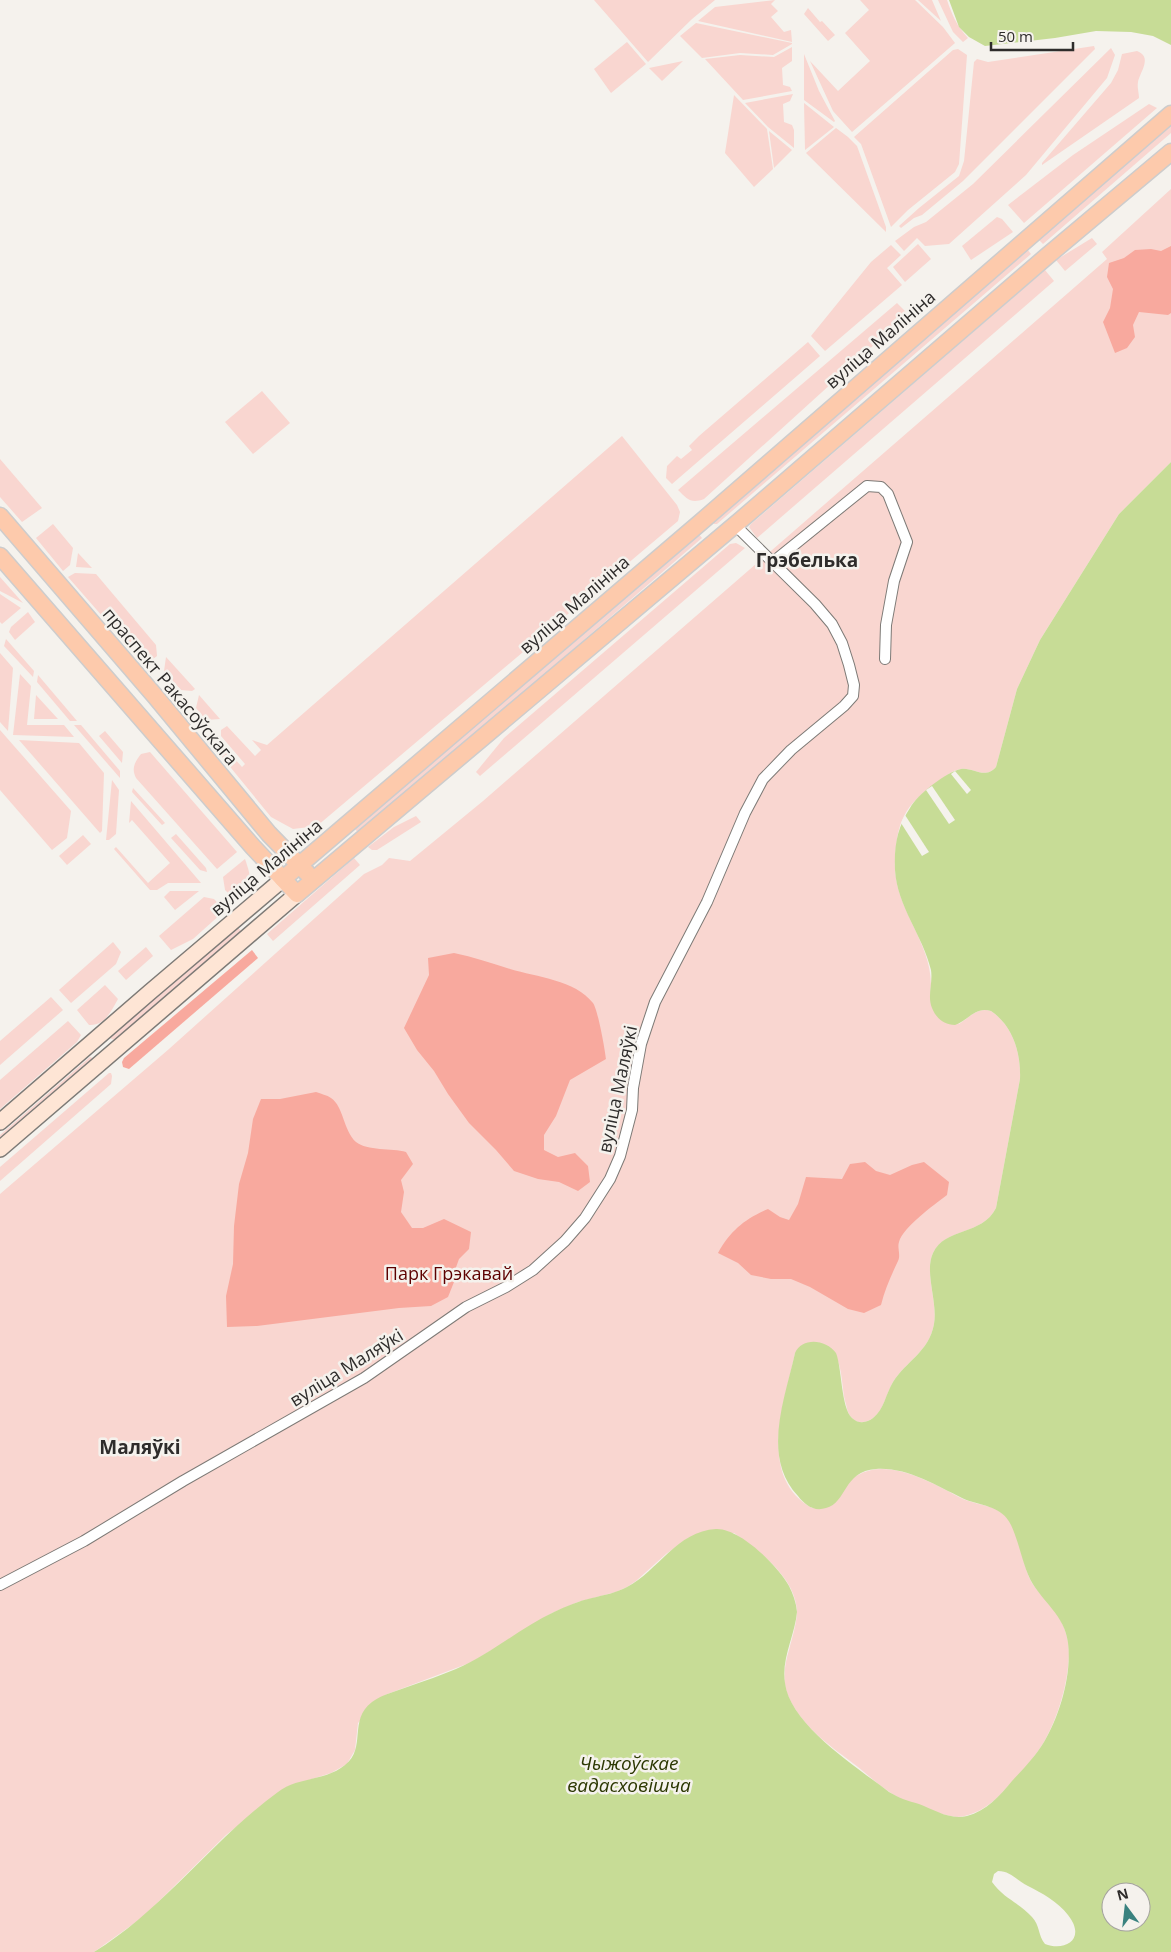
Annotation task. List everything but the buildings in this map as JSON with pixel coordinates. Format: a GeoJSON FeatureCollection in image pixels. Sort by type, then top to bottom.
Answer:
{"type":"FeatureCollection","features":[{"type":"Feature","properties":{"kind":"main road","name":"вуліца Малініна"},"geometry":{"type":"LineString","coordinates":[[0,1122],[701,522],[1171,114]]}},
{"type":"Feature","properties":{"kind":"main road"},"geometry":{"type":"LineString","coordinates":[[0,1149],[313,880],[735,525],[1171,152]]}},
{"type":"Feature","properties":{"kind":"main road","name":"праспект Ракасоўскага"},"geometry":{"type":"LineString","coordinates":[[0,516],[156,696],[269,834],[313,880]]}},
{"type":"Feature","properties":{"kind":"main road"},"geometry":{"type":"LineString","coordinates":[[701,522],[717,540]]}},
{"type":"Feature","properties":{"kind":"main road"},"geometry":{"type":"LineString","coordinates":[[0,556],[175,758],[297,894]]}},
{"type":"Feature","properties":{"kind":"street"},"geometry":{"type":"LineString","coordinates":[[773,562],[867,486],[882,487],[888,494],[907,542],[894,581],[889,607],[886,625],[885,659]]}},
{"type":"Feature","properties":{"kind":"street","name":"вуліца Маляўкі"},"geometry":{"type":"LineString","coordinates":[[0,1585],[84,1541],[183,1481],[364,1378],[466,1307],[506,1287],[533,1270],[565,1241],[585,1218],[610,1179],[620,1156],[632,1110],[633,1088],[641,1044],[655,1002],[707,902],[744,813],[763,779],[791,750],[844,706],[853,696],[854,685],[849,665],[842,642],[832,624],[815,604],[735,525]]}},
{"type":"Feature","properties":{"kind":"green space"},"geometry":{"type":"Polygon","coordinates":[[[594,0],[715,0],[692,19],[648,62],[594,0]]]}},
{"type":"Feature","properties":{"kind":"green space"},"geometry":{"type":"Polygon","coordinates":[[[775,0],[771,4],[778,11],[771,17],[784,32],[791,30],[792,42],[698,21],[715,7],[775,0]]]}},
{"type":"Feature","properties":{"kind":"green space"},"geometry":{"type":"Polygon","coordinates":[[[860,0],[915,0],[943,27],[955,43],[852,132],[833,111],[810,61],[838,91],[870,61],[845,33],[869,10],[860,0]]]}},
{"type":"Feature","properties":{"kind":"green space"},"geometry":{"type":"Polygon","coordinates":[[[918,0],[932,0],[941,21],[918,0]]]}},
{"type":"Feature","properties":{"kind":"green space"},"geometry":{"type":"Polygon","coordinates":[[[938,0],[947,0],[955,20],[968,38],[963,42],[953,32],[938,0]]]}},
{"type":"Feature","properties":{"kind":"green space"},"geometry":{"type":"Polygon","coordinates":[[[808,8],[835,35],[828,41],[804,14],[808,8]]]}},
{"type":"Feature","properties":{"kind":"green space"},"geometry":{"type":"Polygon","coordinates":[[[696,23],[792,44],[773,55],[740,53],[702,58],[680,36],[696,23]]]}},
{"type":"Feature","properties":{"kind":"green space"},"geometry":{"type":"Polygon","coordinates":[[[627,42],[646,64],[611,93],[594,69],[627,42]]]}},
{"type":"Feature","properties":{"kind":"green space"},"geometry":{"type":"Polygon","coordinates":[[[1094,46],[1095,49],[963,181],[922,215],[914,218],[901,228],[899,226],[959,176],[964,161],[974,62],[977,59],[988,62],[1094,46]]]}},
{"type":"Feature","properties":{"kind":"green space"},"geometry":{"type":"Polygon","coordinates":[[[792,47],[792,61],[782,68],[783,85],[790,87],[792,91],[743,100],[705,59],[740,55],[774,57],[792,47]]]}},
{"type":"Feature","properties":{"kind":"green space"},"geometry":{"type":"Polygon","coordinates":[[[1111,48],[1115,55],[1107,78],[1026,175],[949,244],[925,246],[917,238],[904,251],[895,241],[914,227],[926,222],[973,184],[1111,48]]]}},
{"type":"Feature","properties":{"kind":"green space"},"geometry":{"type":"Polygon","coordinates":[[[958,49],[967,55],[959,164],[955,172],[908,210],[891,227],[861,144],[854,137],[953,50],[958,49]]]}},
{"type":"Feature","properties":{"kind":"green space"},"geometry":{"type":"Polygon","coordinates":[[[1137,51],[1142,54],[1145,61],[1138,82],[1139,98],[1042,165],[1111,83],[1118,70],[1122,54],[1137,51]]]}},
{"type":"Feature","properties":{"kind":"green space"},"geometry":{"type":"Polygon","coordinates":[[[804,54],[819,91],[835,121],[834,122],[804,100],[804,54]]]}},
{"type":"Feature","properties":{"kind":"green space"},"geometry":{"type":"Polygon","coordinates":[[[683,61],[662,81],[649,68],[683,61]]]}},
{"type":"Feature","properties":{"kind":"green space"},"geometry":{"type":"Polygon","coordinates":[[[793,94],[790,101],[783,104],[784,122],[792,125],[794,130],[794,148],[768,127],[745,103],[793,94]]]}},
{"type":"Feature","properties":{"kind":"green space"},"geometry":{"type":"Polygon","coordinates":[[[734,95],[767,129],[773,169],[754,187],[725,153],[734,95]]]}},
{"type":"Feature","properties":{"kind":"green space"},"geometry":{"type":"Polygon","coordinates":[[[804,103],[834,127],[805,150],[804,103]]]}},
{"type":"Feature","properties":{"kind":"green space"},"geometry":{"type":"Polygon","coordinates":[[[1149,104],[1157,108],[1024,223],[1008,205],[1073,155],[1149,104]]]}},
{"type":"Feature","properties":{"kind":"green space"},"geometry":{"type":"Polygon","coordinates":[[[1171,125],[1171,133],[1043,244],[1038,239],[1171,125]]]}},
{"type":"Feature","properties":{"kind":"green space"},"geometry":{"type":"Polygon","coordinates":[[[836,128],[857,146],[886,227],[886,232],[806,153],[836,128]]]}},
{"type":"Feature","properties":{"kind":"green space"},"geometry":{"type":"Polygon","coordinates":[[[769,131],[792,150],[774,168],[769,131]]]}},
{"type":"Feature","properties":{"kind":"green space","name":"Парк Грэкавай"},"geometry":{"type":"Polygon","coordinates":[[[1171,189],[1171,462],[1119,514],[1040,640],[1017,689],[996,767],[988,773],[961,769],[949,774],[917,798],[905,815],[898,835],[895,861],[896,879],[900,895],[922,944],[927,961],[931,977],[930,995],[959,1024],[982,1010],[991,1011],[1005,1024],[1017,1050],[1020,1079],[996,1208],[990,1217],[982,1223],[946,1239],[933,1253],[930,1278],[935,1316],[931,1334],[922,1349],[893,1382],[877,1415],[865,1422],[854,1420],[850,1416],[836,1357],[832,1350],[816,1342],[795,1353],[781,1415],[779,1437],[779,1458],[784,1478],[795,1494],[812,1508],[839,1491],[856,1476],[870,1470],[883,1469],[911,1474],[967,1501],[998,1511],[1008,1519],[1019,1542],[1028,1576],[1061,1621],[1069,1648],[1067,1677],[1061,1700],[1044,1742],[1022,1771],[998,1797],[969,1815],[958,1817],[944,1815],[894,1795],[819,1737],[802,1719],[789,1698],[785,1686],[785,1668],[797,1613],[791,1588],[784,1577],[765,1557],[734,1533],[688,1538],[627,1587],[616,1592],[578,1602],[552,1613],[472,1662],[385,1695],[358,1723],[355,1750],[347,1764],[331,1773],[287,1787],[226,1835],[143,1917],[94,1952],[0,1952],[0,1194],[169,1049],[364,874],[382,865],[389,858],[410,861],[483,801],[1107,259],[1102,252],[1171,189]]]}},
{"type":"Feature","properties":{"kind":"green space"},"geometry":{"type":"Polygon","coordinates":[[[997,217],[1002,219],[1013,232],[971,260],[962,246],[997,217]]]}},
{"type":"Feature","properties":{"kind":"green space"},"geometry":{"type":"Polygon","coordinates":[[[1092,238],[1097,244],[1065,271],[1056,260],[1092,238]]]}},
{"type":"Feature","properties":{"kind":"green space"},"geometry":{"type":"Polygon","coordinates":[[[918,244],[931,259],[905,282],[893,267],[918,244]]]}},
{"type":"Feature","properties":{"kind":"green space"},"geometry":{"type":"Polygon","coordinates":[[[891,245],[901,255],[887,268],[902,285],[825,351],[811,336],[871,262],[891,245]]]}},
{"type":"Feature","properties":{"kind":"green space"},"geometry":{"type":"Polygon","coordinates":[[[1171,246],[1171,313],[1168,315],[1139,312],[1133,325],[1135,337],[1127,348],[1115,353],[1103,322],[1110,308],[1113,289],[1107,277],[1109,263],[1124,258],[1135,250],[1151,249],[1161,251],[1171,246]]]}},
{"type":"Feature","properties":{"kind":"green space"},"geometry":{"type":"Polygon","coordinates":[[[1027,249],[1031,254],[717,524],[714,524],[713,522],[1027,249]]]}},
{"type":"Feature","properties":{"kind":"green space"},"geometry":{"type":"Polygon","coordinates":[[[1045,270],[1054,281],[757,538],[749,527],[751,524],[1045,270]]]}},
{"type":"Feature","properties":{"kind":"green space"},"geometry":{"type":"Polygon","coordinates":[[[897,303],[908,314],[704,499],[692,501],[678,490],[897,303]]]}},
{"type":"Feature","properties":{"kind":"green space"},"geometry":{"type":"Polygon","coordinates":[[[808,342],[820,356],[672,484],[666,478],[667,466],[677,456],[681,459],[692,450],[689,446],[699,436],[808,342]]]}},
{"type":"Feature","properties":{"kind":"green space"},"geometry":{"type":"Polygon","coordinates":[[[262,391],[290,423],[253,454],[225,422],[262,391]]]}},
{"type":"Feature","properties":{"kind":"green space"},"geometry":{"type":"Polygon","coordinates":[[[622,436],[677,505],[680,512],[678,521],[317,826],[293,829],[271,817],[209,741],[217,739],[242,767],[245,764],[221,736],[221,730],[227,726],[255,756],[261,750],[252,740],[267,745],[622,436]]]}},
{"type":"Feature","properties":{"kind":"green space"},"geometry":{"type":"Polygon","coordinates":[[[0,459],[42,508],[22,522],[0,497],[0,459]]]}},
{"type":"Feature","properties":{"kind":"green space"},"geometry":{"type":"Polygon","coordinates":[[[53,524],[73,548],[70,565],[63,571],[36,538],[53,524]]]}},
{"type":"Feature","properties":{"kind":"green space"},"geometry":{"type":"Polygon","coordinates":[[[698,533],[702,538],[359,834],[355,829],[698,533]]]}},
{"type":"Feature","properties":{"kind":"green space"},"geometry":{"type":"Polygon","coordinates":[[[736,543],[745,548],[480,776],[476,772],[504,738],[730,544],[736,543]]]}},
{"type":"Feature","properties":{"kind":"green space"},"geometry":{"type":"Polygon","coordinates":[[[78,553],[92,568],[76,567],[78,553]]]}},
{"type":"Feature","properties":{"kind":"green space"},"geometry":{"type":"Polygon","coordinates":[[[75,573],[96,574],[156,645],[157,656],[145,665],[68,577],[75,573]]]}},
{"type":"Feature","properties":{"kind":"green space"},"geometry":{"type":"Polygon","coordinates":[[[0,577],[23,603],[0,591],[0,577]]]}},
{"type":"Feature","properties":{"kind":"green space"},"geometry":{"type":"Polygon","coordinates":[[[0,594],[21,608],[2,624],[0,622],[0,594]]]}},
{"type":"Feature","properties":{"kind":"green space"},"geometry":{"type":"Polygon","coordinates":[[[28,612],[35,622],[15,640],[9,632],[11,627],[28,612]]]}},
{"type":"Feature","properties":{"kind":"green space"},"geometry":{"type":"Polygon","coordinates":[[[6,639],[34,671],[33,677],[4,646],[6,639]]]}},
{"type":"Feature","properties":{"kind":"green space"},"geometry":{"type":"Polygon","coordinates":[[[0,653],[13,668],[8,731],[0,722],[0,653]]]}},
{"type":"Feature","properties":{"kind":"green space"},"geometry":{"type":"Polygon","coordinates":[[[166,657],[195,689],[192,691],[181,690],[164,671],[166,657]]]}},
{"type":"Feature","properties":{"kind":"green space"},"geometry":{"type":"Polygon","coordinates":[[[20,674],[31,686],[27,725],[64,725],[74,737],[13,735],[20,674]]]}},
{"type":"Feature","properties":{"kind":"green space"},"geometry":{"type":"Polygon","coordinates":[[[38,675],[77,721],[70,721],[37,682],[38,675]]]}},
{"type":"Feature","properties":{"kind":"green space"},"geometry":{"type":"Polygon","coordinates":[[[36,695],[58,719],[34,719],[36,695]]]}},
{"type":"Feature","properties":{"kind":"green space"},"geometry":{"type":"Polygon","coordinates":[[[199,695],[220,719],[206,720],[196,708],[199,695]]]}},
{"type":"Feature","properties":{"kind":"green space"},"geometry":{"type":"Polygon","coordinates":[[[74,725],[81,725],[120,771],[120,778],[74,725]]]}},
{"type":"Feature","properties":{"kind":"green space"},"geometry":{"type":"Polygon","coordinates":[[[0,730],[71,811],[67,838],[52,850],[0,790],[0,730]]]}},
{"type":"Feature","properties":{"kind":"green space"},"geometry":{"type":"Polygon","coordinates":[[[105,731],[123,752],[122,763],[99,736],[105,731]]]}},
{"type":"Feature","properties":{"kind":"green space"},"geometry":{"type":"Polygon","coordinates":[[[19,740],[79,743],[104,773],[102,831],[100,833],[19,740]]]}},
{"type":"Feature","properties":{"kind":"green space"},"geometry":{"type":"Polygon","coordinates":[[[150,752],[237,852],[217,869],[136,778],[134,771],[135,762],[141,754],[150,752]]]}},
{"type":"Feature","properties":{"kind":"green space"},"geometry":{"type":"Polygon","coordinates":[[[112,780],[119,790],[116,834],[109,840],[106,840],[112,780]]]}},
{"type":"Feature","properties":{"kind":"green space"},"geometry":{"type":"Polygon","coordinates":[[[133,788],[165,823],[162,825],[132,792],[133,788]]]}},
{"type":"Feature","properties":{"kind":"green space"},"geometry":{"type":"Polygon","coordinates":[[[131,801],[201,883],[168,883],[157,890],[150,890],[114,849],[116,847],[148,883],[170,863],[132,820],[129,823],[131,801]]]}},
{"type":"Feature","properties":{"kind":"green space"},"geometry":{"type":"Polygon","coordinates":[[[416,816],[421,822],[377,850],[372,850],[368,847],[394,827],[416,816]]]}},
{"type":"Feature","properties":{"kind":"green space"},"geometry":{"type":"Polygon","coordinates":[[[176,834],[206,868],[207,872],[200,870],[171,838],[176,834]]]}},
{"type":"Feature","properties":{"kind":"green space"},"geometry":{"type":"Polygon","coordinates":[[[83,835],[91,844],[67,865],[59,856],[83,835]]]}},
{"type":"Feature","properties":{"kind":"green space"},"geometry":{"type":"Polygon","coordinates":[[[354,858],[360,865],[273,941],[267,934],[354,858]]]}},
{"type":"Feature","properties":{"kind":"green space"},"geometry":{"type":"Polygon","coordinates":[[[245,859],[250,882],[246,892],[237,902],[225,890],[223,877],[245,859]]]}},
{"type":"Feature","properties":{"kind":"green space"},"geometry":{"type":"Polygon","coordinates":[[[170,891],[199,891],[175,910],[164,897],[170,891]]]}},
{"type":"Feature","properties":{"kind":"green space"},"geometry":{"type":"Polygon","coordinates":[[[204,897],[214,899],[223,909],[222,913],[193,939],[171,950],[159,936],[204,897]]]}},
{"type":"Feature","properties":{"kind":"green space"},"geometry":{"type":"Polygon","coordinates":[[[236,925],[241,931],[116,1041],[110,1038],[112,1035],[236,925]]]}},
{"type":"Feature","properties":{"kind":"green space"},"geometry":{"type":"Polygon","coordinates":[[[113,942],[121,952],[116,964],[71,1003],[59,990],[113,942]]]}},
{"type":"Feature","properties":{"kind":"green space"},"geometry":{"type":"Polygon","coordinates":[[[146,947],[153,956],[126,980],[118,971],[146,947]]]}},
{"type":"Feature","properties":{"kind":"green space"},"geometry":{"type":"Polygon","coordinates":[[[252,950],[258,958],[129,1069],[123,1067],[122,1062],[124,1058],[252,950]]]}},
{"type":"Feature","properties":{"kind":"green space"},"geometry":{"type":"Polygon","coordinates":[[[454,953],[555,980],[576,989],[593,1003],[599,1021],[606,1059],[570,1080],[556,1116],[544,1135],[544,1150],[558,1157],[575,1153],[588,1166],[590,1182],[578,1191],[559,1182],[538,1179],[514,1171],[469,1123],[434,1071],[417,1050],[404,1028],[429,975],[428,958],[454,953]]]}},
{"type":"Feature","properties":{"kind":"green space"},"geometry":{"type":"Polygon","coordinates":[[[105,985],[118,999],[110,1013],[103,1020],[95,1025],[89,1025],[77,1010],[105,985]]]}},
{"type":"Feature","properties":{"kind":"green space"},"geometry":{"type":"Polygon","coordinates":[[[51,997],[63,1010],[0,1065],[0,1041],[51,997]]]}},
{"type":"Feature","properties":{"kind":"green space"},"geometry":{"type":"Polygon","coordinates":[[[68,1021],[81,1035],[77,1042],[0,1109],[0,1080],[68,1021]]]}},
{"type":"Feature","properties":{"kind":"green space"},"geometry":{"type":"Polygon","coordinates":[[[90,1057],[95,1059],[0,1142],[0,1135],[90,1057]]]}},
{"type":"Feature","properties":{"kind":"green space"},"geometry":{"type":"Polygon","coordinates":[[[109,1073],[112,1076],[111,1084],[0,1181],[0,1167],[109,1073]]]}},
{"type":"Feature","properties":{"kind":"green space"},"geometry":{"type":"Polygon","coordinates":[[[316,1092],[329,1097],[339,1107],[348,1131],[356,1142],[366,1147],[406,1152],[413,1164],[401,1180],[404,1192],[401,1212],[412,1228],[423,1228],[444,1219],[471,1232],[469,1249],[459,1259],[454,1273],[454,1282],[448,1297],[431,1306],[399,1308],[257,1326],[227,1327],[226,1296],[233,1264],[234,1226],[239,1184],[248,1153],[253,1119],[261,1099],[280,1099],[316,1092]]]}},
{"type":"Feature","properties":{"kind":"green space"},"geometry":{"type":"Polygon","coordinates":[[[865,1162],[876,1171],[890,1175],[924,1162],[949,1182],[947,1195],[920,1217],[902,1236],[899,1244],[899,1259],[886,1288],[881,1305],[864,1313],[848,1309],[810,1287],[791,1279],[771,1279],[751,1275],[738,1263],[718,1253],[739,1226],[768,1209],[780,1217],[789,1220],[798,1204],[806,1177],[842,1179],[850,1164],[865,1162]]]}},
{"type":"Feature","properties":{"kind":"water"},"geometry":{"type":"Polygon","coordinates":[[[949,0],[1171,0],[1171,45],[1153,36],[1131,32],[1096,31],[985,46],[969,37],[959,27],[949,0]]]}},
{"type":"Feature","properties":{"kind":"water","name":"Чыжоўскае вадасховішча"},"geometry":{"type":"Polygon","coordinates":[[[1171,462],[1171,1952],[94,1952],[143,1916],[231,1831],[278,1792],[294,1784],[329,1774],[345,1765],[355,1751],[361,1717],[365,1709],[376,1699],[469,1663],[541,1618],[563,1608],[627,1587],[649,1571],[679,1544],[702,1531],[726,1530],[747,1541],[784,1578],[793,1595],[797,1612],[784,1674],[790,1699],[799,1714],[827,1744],[889,1792],[942,1814],[954,1817],[967,1816],[986,1807],[1029,1763],[1050,1731],[1060,1707],[1068,1668],[1068,1643],[1066,1633],[1058,1617],[1030,1579],[1014,1532],[1007,1518],[990,1507],[969,1501],[920,1478],[887,1469],[865,1471],[857,1475],[833,1505],[822,1509],[814,1508],[807,1505],[801,1499],[787,1481],[781,1464],[778,1446],[782,1408],[795,1353],[798,1348],[808,1342],[826,1345],[836,1353],[846,1406],[852,1418],[865,1422],[877,1415],[893,1382],[922,1349],[931,1334],[935,1315],[930,1278],[933,1253],[946,1239],[982,1223],[990,1217],[996,1208],[1020,1079],[1017,1050],[1005,1024],[991,1011],[976,1012],[955,1025],[944,1022],[934,1012],[930,999],[931,970],[900,896],[895,870],[895,853],[899,830],[910,808],[932,785],[961,769],[988,773],[996,767],[1017,689],[1040,640],[1119,514],[1171,462]],[[998,1871],[994,1874],[992,1882],[1002,1893],[1032,1917],[1045,1944],[1060,1946],[1071,1942],[1075,1931],[1073,1923],[1060,1906],[1003,1871],[998,1871]]]}},
{"type":"Feature","properties":{"kind":"pier"},"geometry":{"type":"Polygon","coordinates":[[[955,771],[971,790],[967,794],[951,774],[955,771]]]}},
{"type":"Feature","properties":{"kind":"pier"},"geometry":{"type":"Polygon","coordinates":[[[932,786],[955,820],[949,824],[926,790],[932,786]]]}},
{"type":"Feature","properties":{"kind":"pier"},"geometry":{"type":"Polygon","coordinates":[[[905,815],[929,852],[922,856],[901,823],[905,815]]]}},
{"type":"Feature","properties":{"kind":"district","name":"Грэбелька"},"geometry":{"type":"Point","coordinates":[807,560]}},
{"type":"Feature","properties":{"kind":"district","name":"Маляўкі"},"geometry":{"type":"Point","coordinates":[140,1447]}}]}
